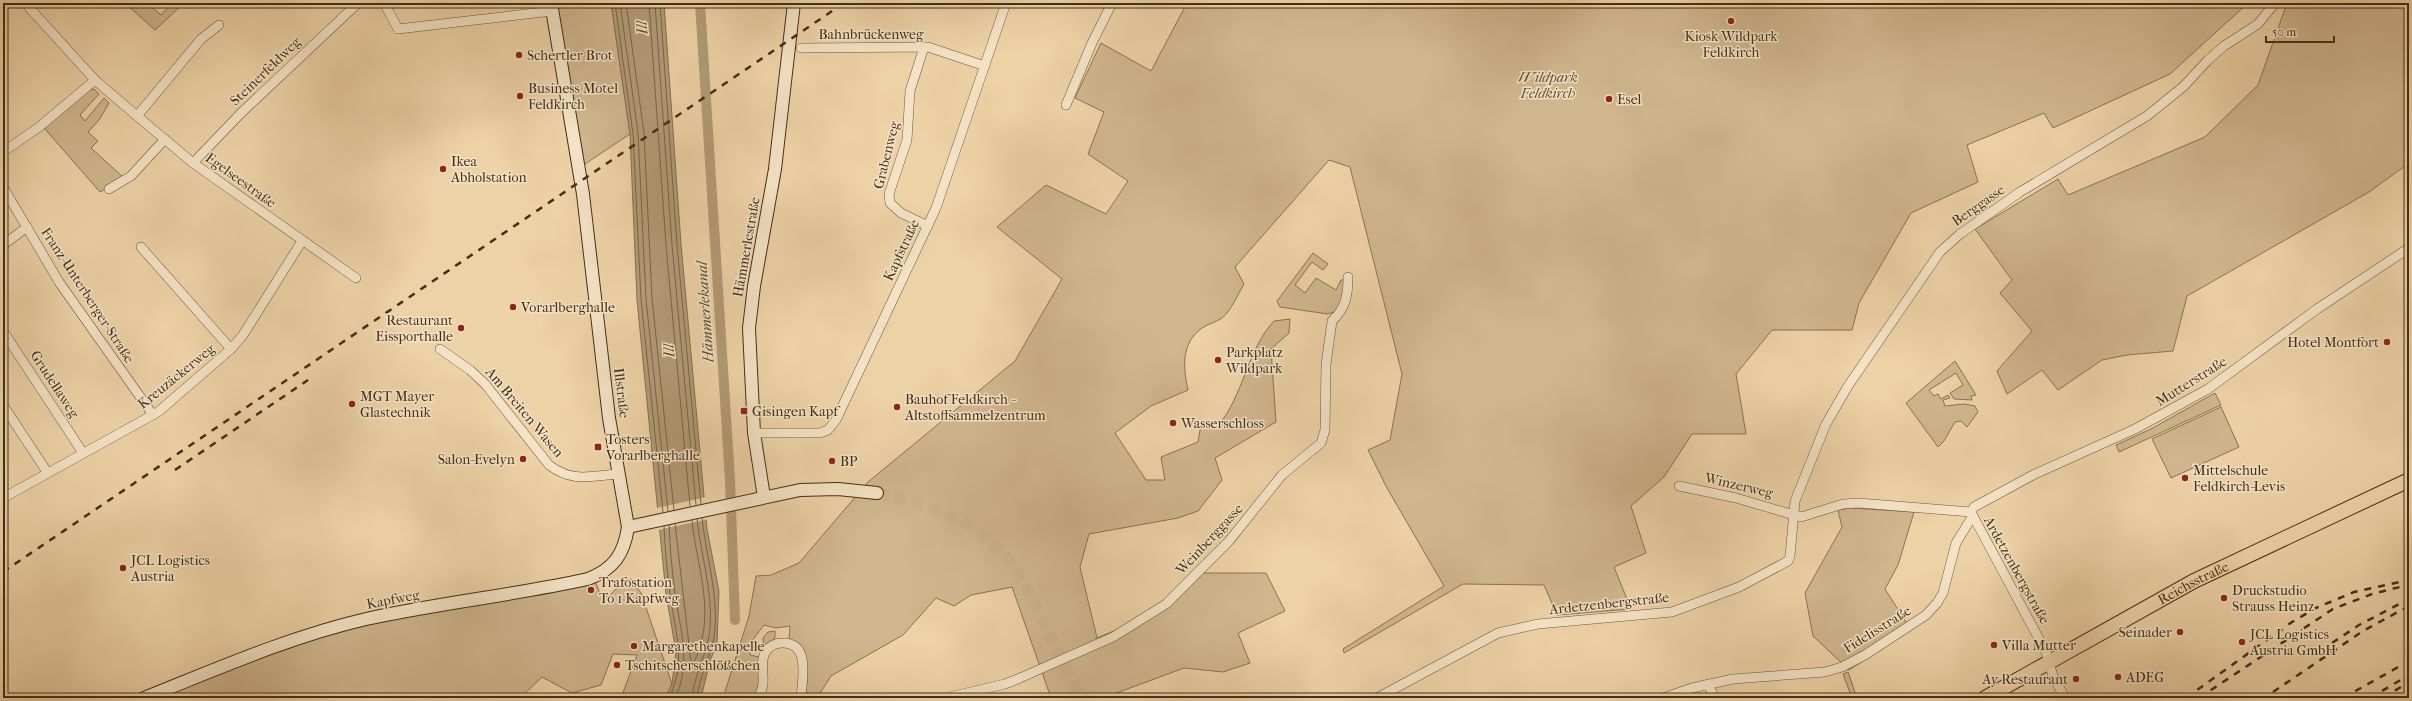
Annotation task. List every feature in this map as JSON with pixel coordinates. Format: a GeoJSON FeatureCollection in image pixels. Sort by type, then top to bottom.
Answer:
{"type":"FeatureCollection","features":[{"type":"Feature","properties":{"kind":"main road","name":"Reichsstraße"},"geometry":{"type":"LineString","coordinates":[[1985,698],[2224,566],[2409,480]]}},
{"type":"Feature","properties":{"kind":"street","name":"Egelseestraße"},"geometry":{"type":"LineString","coordinates":[[25,3],[95,80],[136,116],[194,163],[302,241]]}},
{"type":"Feature","properties":{"kind":"street","name":"Steinerfeldweg"},"geometry":{"type":"LineString","coordinates":[[194,163],[241,113],[358,3]]}},
{"type":"Feature","properties":{"kind":"street","name":"Illstraße"},"geometry":{"type":"LineString","coordinates":[[384,3],[398,29],[489,19],[551,7],[583,194],[618,474],[628,527]]}},
{"type":"Feature","properties":{"kind":"street","name":"Hämmerlestraße"},"geometry":{"type":"LineString","coordinates":[[764,497],[754,433],[749,354],[751,307],[775,170],[794,3]]}},
{"type":"Feature","properties":{"kind":"street","name":"Kapfstraße"},"geometry":{"type":"LineString","coordinates":[[754,433],[813,434],[828,430],[844,405],[928,226],[942,192],[1006,3]]}},
{"type":"Feature","properties":{"kind":"street"},"geometry":{"type":"LineString","coordinates":[[1066,105],[1092,43],[1112,3]]}},
{"type":"Feature","properties":{"kind":"street","name":"Berggasse"},"geometry":{"type":"LineString","coordinates":[[1792,515],[1794,501],[1826,424],[1848,386],[1940,252],[1960,234],[2009,202],[2020,192],[2147,116],[2184,86],[2224,46],[2258,24],[2275,3]]}},
{"type":"Feature","properties":{"kind":"street"},"geometry":{"type":"LineString","coordinates":[[136,116],[201,39],[219,24]]}},
{"type":"Feature","properties":{"kind":"street","name":"Bahnbrückenweg"},"geometry":{"type":"LineString","coordinates":[[801,48],[924,47],[985,66]]}},
{"type":"Feature","properties":{"kind":"street","name":"Grabenweg"},"geometry":{"type":"LineString","coordinates":[[924,47],[910,91],[907,140],[889,194],[890,204],[901,213],[928,226]]}},
{"type":"Feature","properties":{"kind":"street"},"geometry":{"type":"LineString","coordinates":[[3,152],[39,127],[95,80]]}},
{"type":"Feature","properties":{"kind":"street"},"geometry":{"type":"LineString","coordinates":[[109,189],[131,176],[165,139]]}},
{"type":"Feature","properties":{"kind":"street","name":"Franz-Unterberger-Straße"},"geometry":{"type":"LineString","coordinates":[[3,187],[59,282],[153,416]]}},
{"type":"Feature","properties":{"kind":"street"},"geometry":{"type":"LineString","coordinates":[[3,245],[27,227]]}},
{"type":"Feature","properties":{"kind":"street"},"geometry":{"type":"LineString","coordinates":[[302,241],[356,278]]}},
{"type":"Feature","properties":{"kind":"street","name":"Kreuzäckerweg"},"geometry":{"type":"LineString","coordinates":[[3,498],[47,472],[153,416],[231,349],[243,335],[302,241]]}},
{"type":"Feature","properties":{"kind":"street"},"geometry":{"type":"LineString","coordinates":[[141,247],[231,349]]}},
{"type":"Feature","properties":{"kind":"street","name":"Mutterstraße"},"geometry":{"type":"LineString","coordinates":[[1972,514],[1974,508],[2033,475],[2135,429],[2216,384],[2317,309],[2409,248]]}},
{"type":"Feature","properties":{"kind":"street","name":"Weinberggasse"},"geometry":{"type":"LineString","coordinates":[[945,698],[1005,684],[1113,637],[1166,604],[1230,541],[1276,481],[1290,467],[1316,448],[1324,435],[1326,364],[1332,321],[1341,313],[1346,302],[1348,277]]}},
{"type":"Feature","properties":{"kind":"street","name":"Grudellaweg"},"geometry":{"type":"LineString","coordinates":[[3,331],[83,453]]}},
{"type":"Feature","properties":{"kind":"street","name":"Am Breiten Wasen"},"geometry":{"type":"LineString","coordinates":[[440,349],[470,370],[485,384],[549,465],[559,473],[570,477],[618,474]]}},
{"type":"Feature","properties":{"kind":"street"},"geometry":{"type":"LineString","coordinates":[[3,406],[47,472]]}},
{"type":"Feature","properties":{"kind":"street","name":"Winzerweg"},"geometry":{"type":"LineString","coordinates":[[1679,486],[1780,510],[1792,515]]}},
{"type":"Feature","properties":{"kind":"street"},"geometry":{"type":"LineString","coordinates":[[628,527],[744,501],[814,489],[838,489],[877,493]]}},
{"type":"Feature","properties":{"kind":"street","name":"Ardetzenbergstraße"},"geometry":{"type":"LineString","coordinates":[[1377,698],[1488,638],[1508,630],[1538,624],[1665,614],[1739,587],[1788,562],[1790,556],[1792,515],[1801,517],[1843,504],[1859,503],[1972,514],[2035,632],[2049,662],[2053,676],[2065,698]]}},
{"type":"Feature","properties":{"kind":"street","name":"Fidelisstraße"},"geometry":{"type":"LineString","coordinates":[[1664,698],[1708,684],[1748,677],[1806,675],[1825,672],[1842,667],[1865,655],[1926,615],[1937,603],[1943,593],[1956,543],[1972,514]]}},
{"type":"Feature","properties":{"kind":"street","name":"Kapfweg"},"geometry":{"type":"LineString","coordinates":[[144,698],[268,648],[327,629],[409,611],[588,579],[604,573],[614,564],[626,540],[628,527]]}},
{"type":"Feature","properties":{"kind":"street"},"geometry":{"type":"LineString","coordinates":[[759,698],[763,683],[763,658],[765,652],[771,645],[784,643],[795,646],[802,657],[802,698]]}},
{"type":"Feature","properties":{"kind":"street"},"geometry":{"type":"LineString","coordinates":[[1708,684],[1715,698]]}},
{"type":"Feature","properties":{"kind":"green space"},"geometry":{"type":"Polygon","coordinates":[[[125,3],[147,3],[161,15],[172,3],[184,3],[155,30],[125,3]]]}},
{"type":"Feature","properties":{"kind":"green space"},"geometry":{"type":"Polygon","coordinates":[[[551,3],[611,3],[630,134],[579,168],[551,3]]]}},
{"type":"Feature","properties":{"kind":"green space","name":"Wildpark Feldkirch"},"geometry":{"type":"Polygon","coordinates":[[[1187,3],[2248,3],[2170,74],[2053,128],[2044,113],[1967,145],[1978,182],[1911,213],[1859,303],[1852,330],[1772,330],[1736,374],[1746,434],[1692,434],[1664,477],[1631,506],[1646,553],[1614,567],[1631,609],[1557,615],[1544,585],[1463,584],[1344,653],[1343,649],[1444,586],[1387,488],[1368,450],[1390,440],[1402,374],[1350,167],[1329,160],[1235,267],[1244,284],[1234,302],[1222,318],[1202,328],[1195,334],[1187,348],[1185,356],[1185,373],[1188,390],[1151,406],[1115,433],[1146,480],[1165,480],[1161,457],[1198,442],[1201,424],[1216,428],[1233,402],[1257,346],[1265,333],[1274,321],[1290,319],[1289,333],[1271,349],[1276,422],[1215,458],[1222,480],[1198,511],[1178,518],[1089,534],[1080,567],[1097,638],[1121,628],[1165,601],[1192,573],[1266,573],[1285,611],[1238,633],[1250,663],[1223,672],[1184,668],[1103,698],[1051,698],[1012,587],[971,595],[954,606],[936,598],[903,635],[831,676],[817,698],[806,698],[807,664],[802,649],[789,639],[790,626],[776,628],[764,625],[751,642],[750,655],[759,657],[759,683],[754,698],[723,698],[749,616],[756,576],[771,575],[799,563],[868,482],[1015,361],[1062,279],[997,227],[1046,185],[1106,214],[1128,181],[1088,154],[1104,112],[1075,98],[1101,43],[1151,71],[1187,3]]]}},
{"type":"Feature","properties":{"kind":"green space"},"geometry":{"type":"Polygon","coordinates":[[[2287,3],[2409,3],[2409,163],[2369,192],[2187,296],[2173,351],[2127,355],[2102,360],[2058,390],[2042,370],[2007,394],[1997,371],[2032,331],[2000,293],[2012,280],[1975,229],[2058,179],[2068,195],[2205,137],[2258,85],[2287,3]]]}},
{"type":"Feature","properties":{"kind":"green space"},"geometry":{"type":"Polygon","coordinates":[[[94,89],[99,94],[80,115],[85,121],[104,98],[109,103],[99,120],[88,132],[98,141],[91,148],[124,178],[100,192],[45,129],[46,125],[88,90],[94,89]]]}},
{"type":"Feature","properties":{"kind":"green space"},"geometry":{"type":"Polygon","coordinates":[[[1313,253],[1328,264],[1323,270],[1312,262],[1295,285],[1305,293],[1316,278],[1336,290],[1341,280],[1344,280],[1343,300],[1337,311],[1328,314],[1280,307],[1277,301],[1313,253]]]}},
{"type":"Feature","properties":{"kind":"green space"},"geometry":{"type":"Polygon","coordinates":[[[1955,361],[1976,395],[1971,396],[1972,400],[1954,399],[1950,393],[1963,385],[1956,373],[1929,390],[1934,396],[1938,394],[1941,399],[1948,395],[1950,398],[1943,400],[1945,406],[1964,404],[1975,406],[1978,412],[1967,427],[1961,421],[1955,422],[1944,441],[1938,447],[1906,403],[1955,361]]]}},
{"type":"Feature","properties":{"kind":"green space"},"geometry":{"type":"Polygon","coordinates":[[[2215,393],[2221,405],[2119,452],[2116,445],[2151,429],[2215,393]]]}},
{"type":"Feature","properties":{"kind":"green space"},"geometry":{"type":"Polygon","coordinates":[[[2221,407],[2239,447],[2171,478],[2152,439],[2221,407]]]}},
{"type":"Feature","properties":{"kind":"green space"},"geometry":{"type":"Polygon","coordinates":[[[1851,508],[1914,512],[1898,565],[1885,589],[1911,630],[1849,670],[1813,636],[1805,593],[1842,527],[1838,510],[1851,508]]]}},
{"type":"Feature","properties":{"kind":"green space"},"geometry":{"type":"Polygon","coordinates":[[[588,579],[596,583],[600,594],[608,597],[617,588],[631,579],[641,593],[672,684],[665,698],[621,698],[637,655],[613,654],[601,685],[572,693],[542,677],[520,698],[144,698],[327,629],[588,579]]]}},
{"type":"Feature","properties":{"kind":"green space"},"geometry":{"type":"Polygon","coordinates":[[[775,631],[775,638],[764,646],[763,638],[768,632],[775,631]]]}},
{"type":"Feature","properties":{"kind":"green space"},"geometry":{"type":"Polygon","coordinates":[[[1848,672],[1857,698],[1852,698],[1843,674],[1848,672]]]}},
{"type":"Feature","properties":{"kind":"water","name":"Ill"},"geometry":{"type":"Polygon","coordinates":[[[611,3],[664,3],[681,244],[707,529],[719,591],[717,644],[710,661],[701,698],[665,698],[672,684],[676,652],[666,594],[637,300],[630,134],[611,3]]]}},
{"type":"Feature","properties":{"kind":"pier"},"geometry":{"type":"Polygon","coordinates":[[[706,497],[709,519],[658,530],[657,508],[706,497]]]}},
{"type":"Feature","properties":{"kind":"waterway","name":"Hämmerlekanal"},"geometry":{"type":"LineString","coordinates":[[700,3],[730,480],[735,620]]}},
{"type":"Feature","properties":{"kind":"tunnel"},"geometry":{"type":"LineString","coordinates":[[877,493],[895,497],[948,516],[981,535],[995,546],[1008,560],[1023,582],[1081,698]]}},
{"type":"Feature","properties":{"kind":"railway"},"geometry":{"type":"LineString","coordinates":[[3,572],[844,3]]}},
{"type":"Feature","properties":{"kind":"railway"},"geometry":{"type":"LineString","coordinates":[[175,470],[308,380]]}},
{"type":"Feature","properties":{"kind":"railway"},"geometry":{"type":"LineString","coordinates":[[2186,698],[2292,622],[2316,608],[2354,592],[2409,580]]}},
{"type":"Feature","properties":{"kind":"railway"},"geometry":{"type":"LineString","coordinates":[[2199,698],[2333,609],[2372,594],[2404,586]]}},
{"type":"Feature","properties":{"kind":"railway"},"geometry":{"type":"LineString","coordinates":[[2332,643],[2359,625],[2409,599]]}},
{"type":"Feature","properties":{"kind":"railway"},"geometry":{"type":"LineString","coordinates":[[2273,692],[2363,631],[2409,606]]}},
{"type":"Feature","properties":{"kind":"railway"},"geometry":{"type":"LineString","coordinates":[[2343,698],[2409,661]]}},
{"type":"Feature","properties":{"kind":"railway"},"geometry":{"type":"LineString","coordinates":[[2370,698],[2409,675]]}},
{"type":"Feature","properties":{"kind":"railway"},"geometry":{"type":"LineString","coordinates":[[2383,698],[2409,682]]}},
{"type":"Feature","properties":{"kind":"place","name":"Kiosk Wildpark Feldkirch"},"geometry":{"type":"Point","coordinates":[1731,21]}},
{"type":"Feature","properties":{"kind":"place","name":"Schertler Brot"},"geometry":{"type":"Point","coordinates":[519,55]}},
{"type":"Feature","properties":{"kind":"place","name":"Business Motel Feldkirch"},"geometry":{"type":"Point","coordinates":[520,96]}},
{"type":"Feature","properties":{"kind":"place","name":"Esel"},"geometry":{"type":"Point","coordinates":[1609,99]}},
{"type":"Feature","properties":{"kind":"place","name":"Ikea Abholstation"},"geometry":{"type":"Point","coordinates":[443,169]}},
{"type":"Feature","properties":{"kind":"place","name":"Vorarlberghalle"},"geometry":{"type":"Point","coordinates":[513,307]}},
{"type":"Feature","properties":{"kind":"place","name":"Restaurant Eissporthalle"},"geometry":{"type":"Point","coordinates":[461,328]}},
{"type":"Feature","properties":{"kind":"place","name":"Hotel Montfort"},"geometry":{"type":"Point","coordinates":[2387,342]}},
{"type":"Feature","properties":{"kind":"place","name":"Parkplatz Wildpark"},"geometry":{"type":"Point","coordinates":[1218,360]}},
{"type":"Feature","properties":{"kind":"place","name":"MGT Mayer Glastechnik"},"geometry":{"type":"Point","coordinates":[352,404]}},
{"type":"Feature","properties":{"kind":"place","name":"Bauhof Feldkirch - Altstoffsammelzentrum"},"geometry":{"type":"Point","coordinates":[897,407]}},
{"type":"Feature","properties":{"kind":"place","name":"Gisingen Kapf"},"geometry":{"type":"Point","coordinates":[744,411]}},
{"type":"Feature","properties":{"kind":"place","name":"Wasserschloss"},"geometry":{"type":"Point","coordinates":[1173,423]}},
{"type":"Feature","properties":{"kind":"place","name":"Tosters Vorarlberghalle"},"geometry":{"type":"Point","coordinates":[598,447]}},
{"type":"Feature","properties":{"kind":"place","name":"Salon-Evelyn"},"geometry":{"type":"Point","coordinates":[523,459]}},
{"type":"Feature","properties":{"kind":"place","name":"BP"},"geometry":{"type":"Point","coordinates":[832,461]}},
{"type":"Feature","properties":{"kind":"place","name":"Mittelschule Feldkirch-Levis"},"geometry":{"type":"Point","coordinates":[2185,478]}},
{"type":"Feature","properties":{"kind":"place","name":"JCL Logistics Austria"},"geometry":{"type":"Point","coordinates":[123,568]}},
{"type":"Feature","properties":{"kind":"place","name":"Trafostation To 1 Kapfweg"},"geometry":{"type":"Point","coordinates":[591,590]}},
{"type":"Feature","properties":{"kind":"place","name":"Druckstudio Strauss Heinz"},"geometry":{"type":"Point","coordinates":[2224,598]}},
{"type":"Feature","properties":{"kind":"place","name":"Seinader"},"geometry":{"type":"Point","coordinates":[2180,632]}},
{"type":"Feature","properties":{"kind":"place","name":"JCL Logistics Austria GmbH"},"geometry":{"type":"Point","coordinates":[2242,642]}},
{"type":"Feature","properties":{"kind":"place","name":"Villa Mutter"},"geometry":{"type":"Point","coordinates":[1994,645]}},
{"type":"Feature","properties":{"kind":"place","name":"Margarethenkapelle"},"geometry":{"type":"Point","coordinates":[634,646]}},
{"type":"Feature","properties":{"kind":"place","name":"Tschitscherschlößchen"},"geometry":{"type":"Point","coordinates":[617,665]}},
{"type":"Feature","properties":{"kind":"place","name":"ADEG"},"geometry":{"type":"Point","coordinates":[2118,677]}},
{"type":"Feature","properties":{"kind":"place","name":"Ay Restaurant"},"geometry":{"type":"Point","coordinates":[2076,679]}}]}
